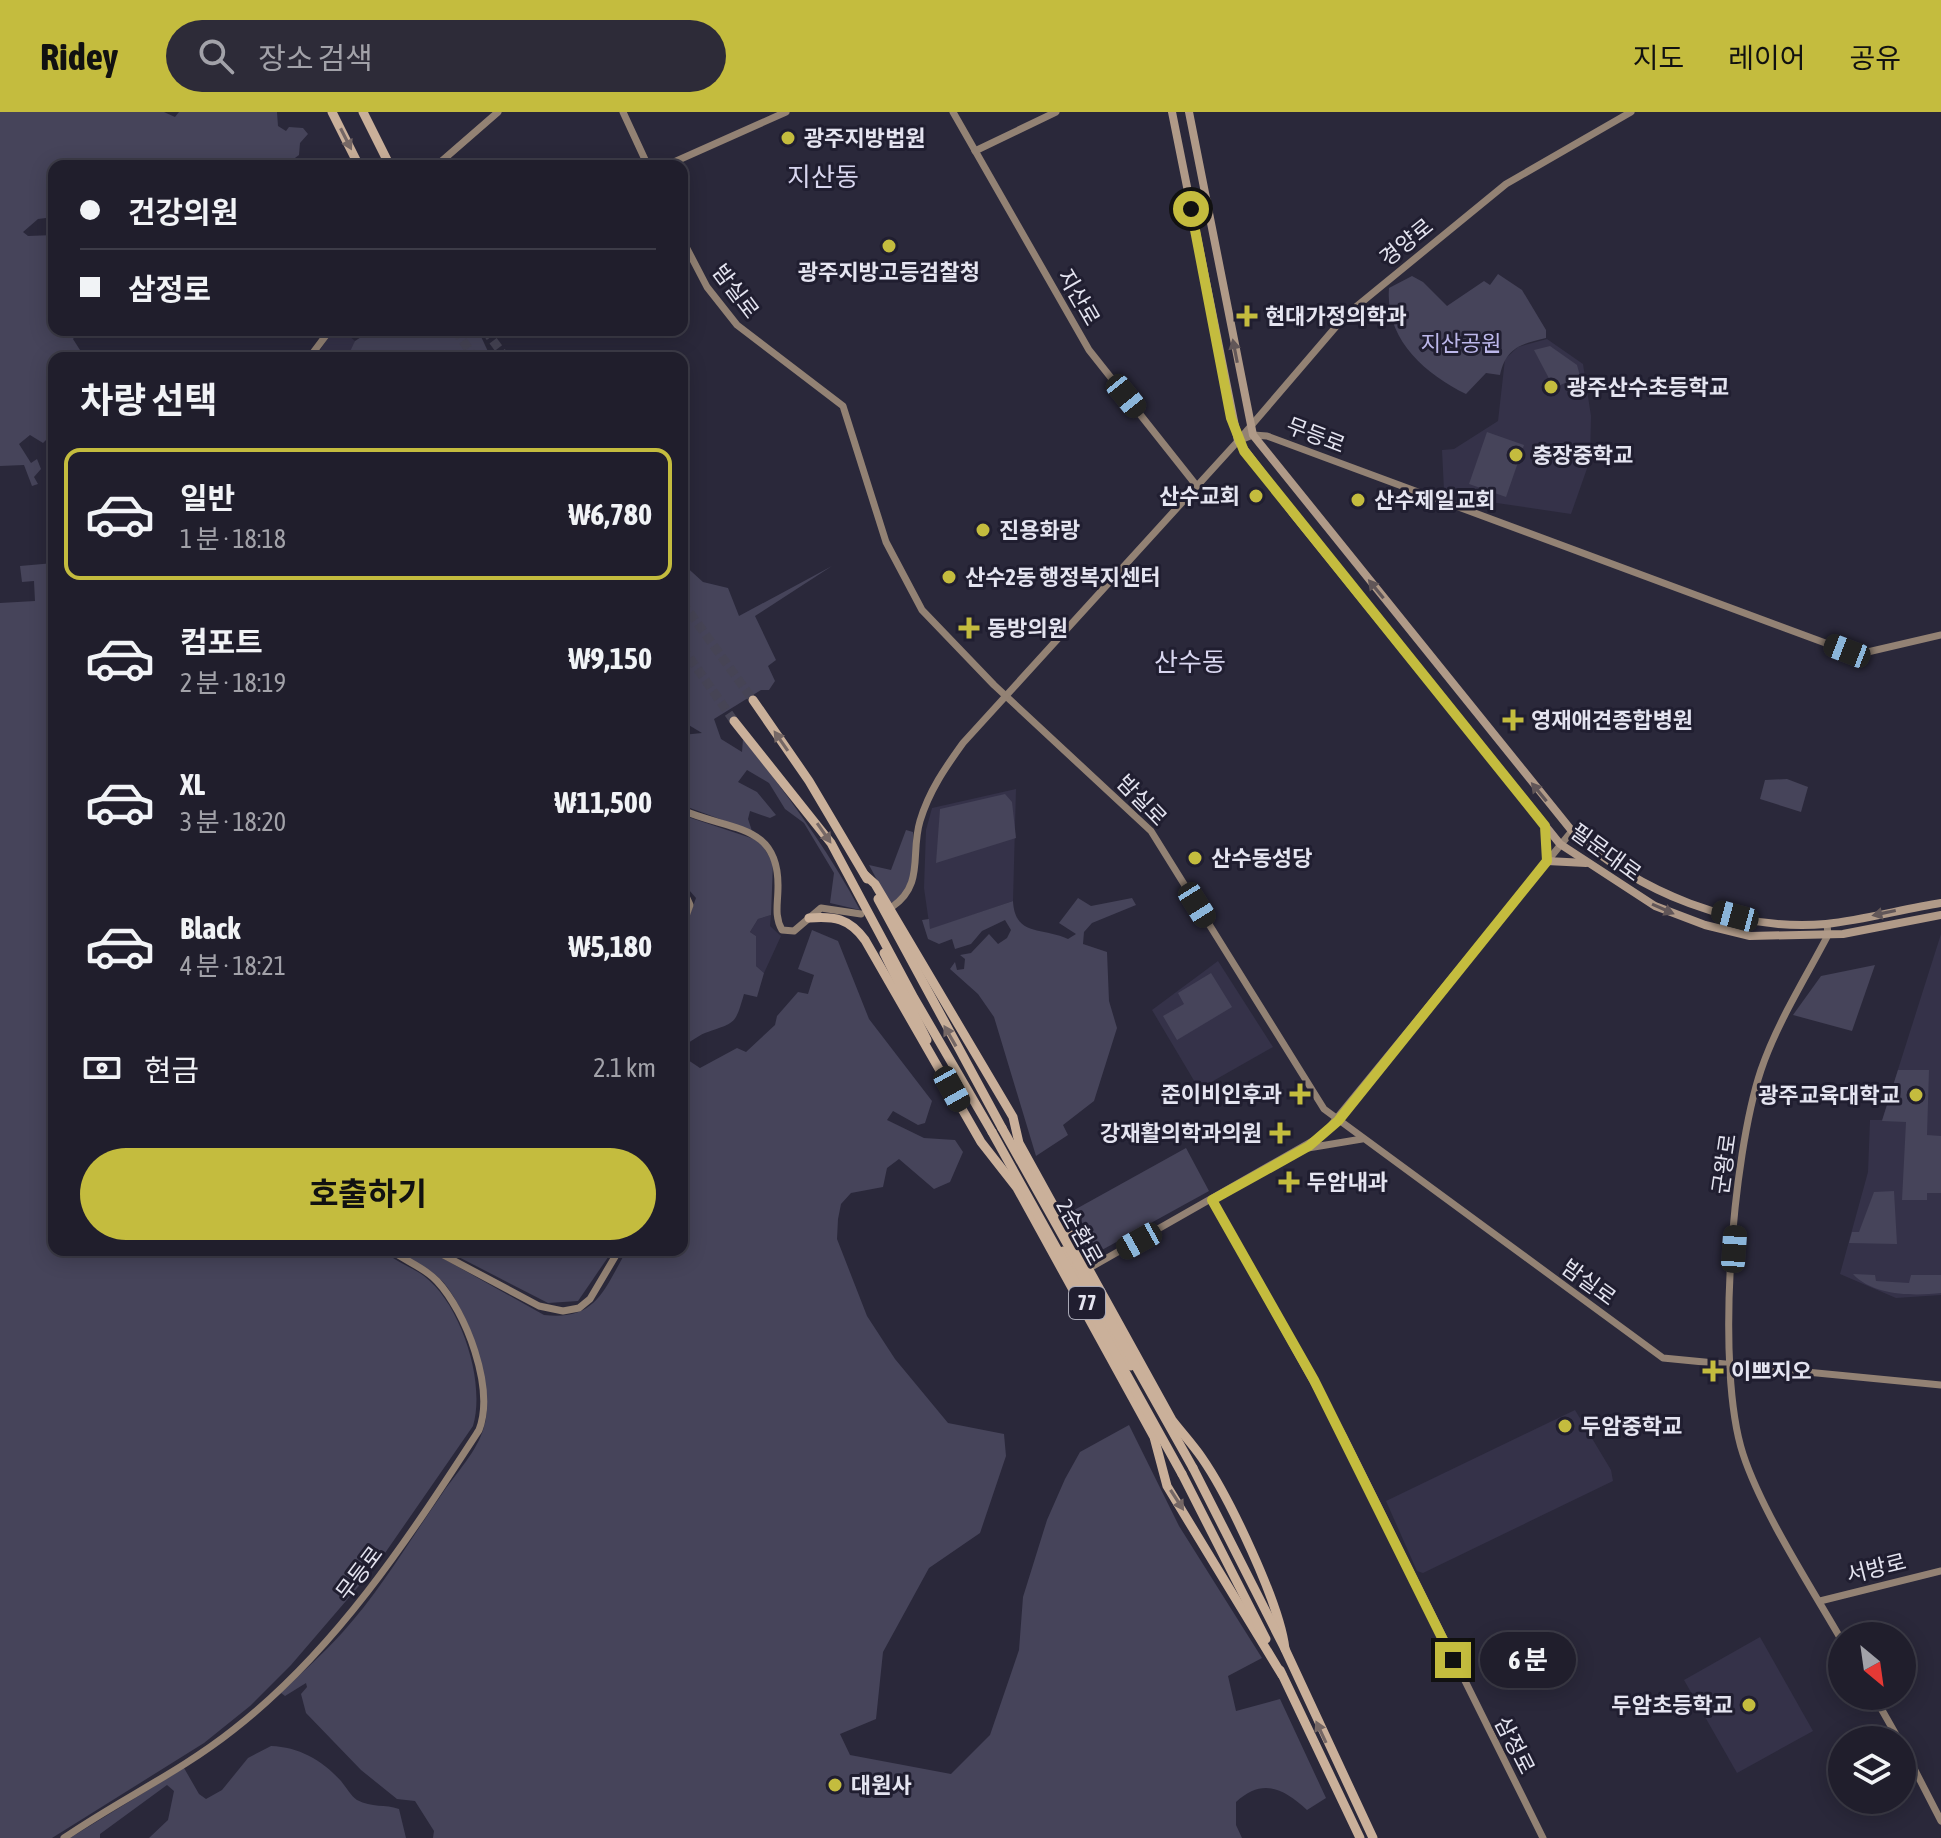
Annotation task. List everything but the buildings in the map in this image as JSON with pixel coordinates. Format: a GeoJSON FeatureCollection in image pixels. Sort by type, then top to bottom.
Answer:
{"type":"FeatureCollection","features":[{"type":"Feature","properties":{"kind":"highway"},"geometry":{"type":"LineString","coordinates":[[332,112],[356,160]]}},
{"type":"Feature","properties":{"kind":"highway"},"geometry":{"type":"LineString","coordinates":[[363,112],[387,160]]}},
{"type":"Feature","properties":{"kind":"highway","name":"2순환로"},"geometry":{"type":"LineString","coordinates":[[753,700],[809,781],[865,875],[997,1130],[1246,1594],[1360,1838]]}},
{"type":"Feature","properties":{"kind":"highway","name":"2순환로"},"geometry":{"type":"LineString","coordinates":[[734,721],[831,843],[853,880],[863,909],[914,998],[997,1130],[1193,1468],[1285,1649],[1373,1838]]}},
{"type":"Feature","properties":{"kind":"highway"},"geometry":{"type":"LineString","coordinates":[[865,875],[875,884],[920,965],[960,1025],[1013,1117],[1018,1137],[1175,1424]]}},
{"type":"Feature","properties":{"kind":"highway"},"geometry":{"type":"LineString","coordinates":[[863,909],[940,1068],[981,1142],[1005,1169],[1024,1200],[1154,1437],[1167,1486],[1282,1675]]}},
{"type":"Feature","properties":{"kind":"highway"},"geometry":{"type":"LineString","coordinates":[[809,918],[834,916],[859,932],[907,1019],[940,1068]]}},
{"type":"Feature","properties":{"kind":"highway"},"geometry":{"type":"LineString","coordinates":[[981,1142],[995,1151],[1018,1137]]}},
{"type":"Feature","properties":{"kind":"highway"},"geometry":{"type":"LineString","coordinates":[[995,1160],[1017,1175],[1149,1396],[1204,1460],[1250,1550],[1283,1628],[1285,1649]]}},
{"type":"Feature","properties":{"kind":"highway"},"geometry":{"type":"LineString","coordinates":[[1024,1200],[1049,1226]]}},
{"type":"Feature","properties":{"kind":"highway"},"geometry":{"type":"LineString","coordinates":[[1096,1281],[1098,1310]]}},
{"type":"Feature","properties":{"kind":"highway"},"geometry":{"type":"LineString","coordinates":[[1105,1323],[1128,1341]]}},
{"type":"Feature","properties":{"kind":"highway"},"geometry":{"type":"LineString","coordinates":[[1158,1454],[1169,1441],[1184,1435]]}},
{"type":"Feature","properties":{"kind":"main road","name":"필문대로"},"geometry":{"type":"LineString","coordinates":[[1172,112],[1238,441],[1330,561],[1560,844],[1642,900],[1705,925],[1759,936],[1828,935],[1941,915]]}},
{"type":"Feature","properties":{"kind":"main road","name":"필문대로"},"geometry":{"type":"LineString","coordinates":[[1189,112],[1251,431],[1572,831],[1629,873],[1698,906],[1765,923],[1827,924],[1941,903]]}},
{"type":"Feature","properties":{"kind":"main road"},"geometry":{"type":"LineString","coordinates":[[1547,861],[1587,863]]}},
{"type":"Feature","properties":{"kind":"street"},"geometry":{"type":"LineString","coordinates":[[443,160],[498,112]]}},
{"type":"Feature","properties":{"kind":"street"},"geometry":{"type":"LineString","coordinates":[[623,112],[645,160]]}},
{"type":"Feature","properties":{"kind":"street"},"geometry":{"type":"LineString","coordinates":[[678,160],[786,112]]}},
{"type":"Feature","properties":{"kind":"street","name":"지산로"},"geometry":{"type":"LineString","coordinates":[[953,112],[1089,350],[1196,485]]}},
{"type":"Feature","properties":{"kind":"street"},"geometry":{"type":"LineString","coordinates":[[975,151],[1056,112]]}},
{"type":"Feature","properties":{"kind":"street","name":"경양로"},"geometry":{"type":"LineString","coordinates":[[1238,441],[1251,431],[1315,350],[1367,296],[1506,184],[1631,112]]}},
{"type":"Feature","properties":{"kind":"street","name":"밤실로"},"geometry":{"type":"LineString","coordinates":[[688,251],[707,287],[737,325],[843,406],[886,542],[897,568],[930,619],[1004,695],[1151,831],[1324,1109],[1663,1358],[1941,1385]]}},
{"type":"Feature","properties":{"kind":"street","name":"무등로"},"geometry":{"type":"LineString","coordinates":[[1251,431],[1847,651],[1859,654],[1941,635]]}},
{"type":"Feature","properties":{"kind":"street"},"geometry":{"type":"LineString","coordinates":[[892,907],[913,882],[920,821],[934,787],[963,743],[1238,441]]}},
{"type":"Feature","properties":{"kind":"street"},"geometry":{"type":"LineString","coordinates":[[688,812],[757,836],[767,843],[777,861],[777,920],[780,927],[789,933],[826,908],[863,909]]}},
{"type":"Feature","properties":{"kind":"street"},"geometry":{"type":"LineString","coordinates":[[1545,826],[1547,861]]}},
{"type":"Feature","properties":{"kind":"street"},"geometry":{"type":"LineString","coordinates":[[1067,1281],[1302,1150],[1338,1121],[1572,831]]}},
{"type":"Feature","properties":{"kind":"street"},"geometry":{"type":"LineString","coordinates":[[1827,924],[1828,935]]}},
{"type":"Feature","properties":{"kind":"street","name":"군왕로"},"geometry":{"type":"LineString","coordinates":[[1828,935],[1781,1025],[1752,1098],[1737,1194],[1729,1363],[1735,1422],[1748,1466],[1832,1622]]}},
{"type":"Feature","properties":{"kind":"street"},"geometry":{"type":"LineString","coordinates":[[1302,1150],[1362,1139]]}},
{"type":"Feature","properties":{"kind":"street","name":"삼정로"},"geometry":{"type":"LineString","coordinates":[[1212,1200],[1314,1380],[1543,1838]]}},
{"type":"Feature","properties":{"kind":"street","name":"무등로"},"geometry":{"type":"LineString","coordinates":[[64,1838],[234,1730],[270,1697],[364,1600],[479,1430],[484,1410],[468,1328],[456,1304],[436,1280],[400,1256]]}},
{"type":"Feature","properties":{"kind":"street"},"geometry":{"type":"LineString","coordinates":[[445,1256],[539,1306],[563,1311],[579,1308],[590,1299],[615,1256]]}},
{"type":"Feature","properties":{"kind":"street","name":"서방로"},"geometry":{"type":"LineString","coordinates":[[1820,1601],[1941,1571]]}},
{"type":"Feature","properties":{"kind":"street"},"geometry":{"type":"LineString","coordinates":[[1916,1772],[1941,1821]]}},
{"type":"Feature","properties":{"kind":"shaded area"},"geometry":{"type":"Polygon","coordinates":[[[329,336],[349,336],[355,341],[352,352],[319,352],[329,336]]]}},
{"type":"Feature","properties":{"kind":"shaded area","name":"충장중학교"},"geometry":{"type":"Polygon","coordinates":[[[1547,339],[1583,364],[1591,416],[1590,460],[1571,514],[1490,502],[1444,490],[1442,450],[1454,449],[1498,421],[1505,359],[1518,347],[1547,339]]]}},
{"type":"Feature","properties":{"kind":"shaded area"},"geometry":{"type":"Polygon","coordinates":[[[1016,789],[1013,901],[930,930],[924,888],[926,830],[932,808],[1016,789]]]}},
{"type":"Feature","properties":{"kind":"shaded area"},"geometry":{"type":"Polygon","coordinates":[[[771,915],[770,926],[781,936],[764,973],[756,966],[756,936],[750,932],[758,919],[771,915]]]}},
{"type":"Feature","properties":{"kind":"shaded area","name":"광주교육대학교"},"geometry":{"type":"Polygon","coordinates":[[[1941,934],[1941,1295],[1896,1298],[1840,1274],[1868,1172],[1870,1120],[1882,1120],[1941,934]]]}},
{"type":"Feature","properties":{"kind":"shaded area"},"geometry":{"type":"Polygon","coordinates":[[[1218,961],[1273,1047],[1199,1089],[1152,1010],[1218,961]]]}},
{"type":"Feature","properties":{"kind":"shaded area"},"geometry":{"type":"Polygon","coordinates":[[[1575,1410],[1611,1470],[1613,1481],[1423,1573],[1417,1571],[1386,1501],[1575,1410]]]}},
{"type":"Feature","properties":{"kind":"shaded area","name":"두암초등학교"},"geometry":{"type":"Polygon","coordinates":[[[1760,1637],[1813,1731],[1737,1773],[1684,1680],[1760,1637]]]}},
{"type":"Feature","properties":{"kind":"green space"},"geometry":{"type":"Polygon","coordinates":[[[0,112],[164,112],[175,117],[179,112],[277,112],[278,126],[286,131],[289,127],[303,128],[308,134],[300,143],[299,155],[292,160],[48,160],[48,218],[38,219],[23,232],[28,236],[48,235],[48,336],[75,336],[73,339],[80,350],[91,352],[48,352],[48,438],[43,443],[30,435],[19,444],[31,463],[37,459],[41,469],[34,477],[38,484],[32,486],[24,465],[0,466],[0,112]]]}},
{"type":"Feature","properties":{"kind":"green space","name":"지산공원"},"geometry":{"type":"Polygon","coordinates":[[[1498,274],[1522,290],[1546,330],[1546,338],[1510,353],[1500,375],[1486,373],[1466,394],[1436,376],[1410,352],[1393,323],[1389,288],[1412,276],[1423,282],[1447,306],[1484,281],[1490,285],[1498,274]]]}},
{"type":"Feature","properties":{"kind":"green space"},"geometry":{"type":"Polygon","coordinates":[[[363,336],[481,336],[488,352],[350,352],[355,341],[363,336]]]}},
{"type":"Feature","properties":{"kind":"green space"},"geometry":{"type":"Polygon","coordinates":[[[1550,346],[1577,365],[1580,376],[1554,388],[1534,350],[1550,346]]]}},
{"type":"Feature","properties":{"kind":"green space"},"geometry":{"type":"Polygon","coordinates":[[[1487,432],[1524,445],[1506,497],[1469,484],[1487,432]]]}},
{"type":"Feature","properties":{"kind":"green space"},"geometry":{"type":"Polygon","coordinates":[[[48,564],[48,1256],[391,1256],[424,1276],[449,1305],[467,1345],[476,1388],[473,1426],[376,1566],[291,1665],[250,1706],[204,1743],[52,1838],[0,1838],[0,603],[35,601],[34,581],[22,582],[20,566],[48,564]]]}},
{"type":"Feature","properties":{"kind":"green space"},"geometry":{"type":"Polygon","coordinates":[[[832,566],[755,616],[776,660],[768,666],[775,681],[769,690],[761,690],[714,719],[721,739],[742,752],[743,739],[775,780],[820,843],[860,910],[830,903],[834,873],[804,823],[785,809],[769,783],[747,770],[738,782],[757,792],[776,815],[770,818],[750,811],[748,819],[752,831],[688,807],[688,734],[702,733],[688,725],[688,568],[703,582],[728,588],[739,616],[832,566]]]}},
{"type":"Feature","properties":{"kind":"green space"},"geometry":{"type":"Polygon","coordinates":[[[1787,779],[1808,787],[1801,812],[1760,799],[1765,780],[1787,779]]]}},
{"type":"Feature","properties":{"kind":"green space"},"geometry":{"type":"Polygon","coordinates":[[[1005,794],[1012,802],[1016,838],[936,863],[940,809],[1005,794]]]}},
{"type":"Feature","properties":{"kind":"green space"},"geometry":{"type":"Polygon","coordinates":[[[688,817],[760,841],[773,863],[771,915],[758,919],[750,932],[756,936],[756,966],[764,973],[757,997],[744,994],[733,1021],[688,1042],[688,920],[696,898],[688,889],[688,817]]]}},
{"type":"Feature","properties":{"kind":"green space"},"geometry":{"type":"Polygon","coordinates":[[[906,830],[913,832],[912,873],[905,891],[890,904],[869,865],[891,870],[906,830]]]}},
{"type":"Feature","properties":{"kind":"green space"},"geometry":{"type":"Polygon","coordinates":[[[1078,898],[1091,906],[1132,898],[1136,905],[1092,923],[1084,932],[1083,944],[1107,952],[1109,1001],[1117,1028],[1094,1101],[1063,1125],[1068,1135],[1036,1156],[994,1017],[978,994],[950,969],[955,962],[957,970],[964,969],[965,959],[960,955],[971,953],[989,934],[998,944],[1007,938],[1011,930],[1005,920],[982,931],[971,944],[955,949],[952,939],[939,944],[928,939],[922,920],[929,919],[930,929],[1013,901],[1015,912],[1024,926],[1068,939],[1076,934],[1059,923],[1078,898]]]}},
{"type":"Feature","properties":{"kind":"green space"},"geometry":{"type":"Polygon","coordinates":[[[812,930],[838,941],[869,1019],[932,1101],[925,1123],[918,1125],[893,1111],[887,1120],[924,1138],[955,1140],[963,1152],[950,1182],[934,1189],[899,1159],[887,1168],[883,1187],[851,1193],[841,1204],[837,1239],[867,1316],[895,1359],[948,1423],[1004,1434],[1006,1456],[980,1533],[929,1568],[883,1652],[876,1719],[840,1734],[850,1755],[951,1774],[990,1735],[1019,1650],[1023,1597],[1047,1520],[1065,1479],[1080,1452],[1129,1425],[1179,1526],[1262,1658],[1228,1676],[1236,1711],[1280,1699],[1326,1798],[1307,1810],[1282,1792],[1264,1788],[1255,1790],[1236,1802],[1236,1825],[1242,1838],[433,1838],[434,1831],[415,1801],[397,1799],[361,1770],[306,1713],[301,1694],[307,1687],[306,1683],[285,1696],[281,1693],[335,1641],[369,1600],[471,1454],[484,1427],[486,1393],[471,1332],[444,1283],[404,1256],[439,1256],[544,1315],[562,1316],[576,1313],[597,1299],[624,1256],[688,1256],[688,1060],[700,1068],[737,1048],[746,1052],[775,1025],[777,1016],[798,992],[808,994],[814,975],[798,969],[812,930]]]}},
{"type":"Feature","properties":{"kind":"green space"},"geometry":{"type":"Polygon","coordinates":[[[1875,965],[1852,1031],[1793,1015],[1821,976],[1875,965]]]}},
{"type":"Feature","properties":{"kind":"green space"},"geometry":{"type":"Polygon","coordinates":[[[1211,973],[1232,1007],[1177,1040],[1163,1016],[1184,1004],[1178,993],[1211,973]]]}},
{"type":"Feature","properties":{"kind":"green space"},"geometry":{"type":"Polygon","coordinates":[[[1898,1070],[1929,1070],[1927,1135],[1941,1136],[1941,1193],[1927,1193],[1927,1200],[1902,1200],[1906,1122],[1882,1121],[1898,1070]]]}},
{"type":"Feature","properties":{"kind":"green space"},"geometry":{"type":"Polygon","coordinates":[[[1186,1148],[1209,1191],[1091,1256],[1067,1214],[1186,1148]]]}},
{"type":"Feature","properties":{"kind":"green space"},"geometry":{"type":"Polygon","coordinates":[[[1894,1191],[1897,1244],[1849,1243],[1852,1232],[1859,1232],[1874,1192],[1894,1191]]]}},
{"type":"Feature","properties":{"kind":"green space"},"geometry":{"type":"Polygon","coordinates":[[[457,1256],[609,1256],[578,1301],[548,1303],[457,1256]]]}},
{"type":"Feature","properties":{"kind":"green space"},"geometry":{"type":"Polygon","coordinates":[[[1853,1274],[1875,1275],[1876,1281],[1909,1283],[1911,1275],[1941,1275],[1941,1293],[1894,1293],[1871,1287],[1853,1274]]]}},
{"type":"Feature","properties":{"kind":"green space"},"geometry":{"type":"Polygon","coordinates":[[[271,1746],[291,1749],[318,1761],[357,1800],[399,1809],[406,1838],[149,1838],[168,1820],[174,1791],[167,1785],[100,1834],[100,1838],[70,1838],[184,1768],[199,1794],[206,1799],[222,1790],[248,1758],[271,1746]]]}},
{"type":"Feature","properties":{"kind":"tunnel"},"geometry":{"type":"LineString","coordinates":[[459,336],[471,352]]}},
{"type":"Feature","properties":{"kind":"tunnel"},"geometry":{"type":"LineString","coordinates":[[490,336],[502,352]]}},
{"type":"Feature","properties":{"kind":"tunnel"},"geometry":{"type":"LineString","coordinates":[[688,610],[753,700]]}},
{"type":"Feature","properties":{"kind":"tunnel"},"geometry":{"type":"LineString","coordinates":[[688,656],[734,721]]}},
{"type":"Feature","properties":{"kind":"place","name":"광주지방법원"},"geometry":{"type":"Point","coordinates":[788,138]}},
{"type":"Feature","properties":{"kind":"place","name":"광주지방고등검찰청"},"geometry":{"type":"Point","coordinates":[889,246]}},
{"type":"Feature","properties":{"kind":"place","name":"현대가정의학과"},"geometry":{"type":"Point","coordinates":[1247,316]}},
{"type":"Feature","properties":{"kind":"place","name":"광주산수초등학교"},"geometry":{"type":"Point","coordinates":[1551,387]}},
{"type":"Feature","properties":{"kind":"place","name":"충장중학교"},"geometry":{"type":"Point","coordinates":[1516,455]}},
{"type":"Feature","properties":{"kind":"place","name":"산수교회"},"geometry":{"type":"Point","coordinates":[1256,496]}},
{"type":"Feature","properties":{"kind":"place","name":"산수제일교회"},"geometry":{"type":"Point","coordinates":[1358,500]}},
{"type":"Feature","properties":{"kind":"place","name":"진용화랑"},"geometry":{"type":"Point","coordinates":[983,530]}},
{"type":"Feature","properties":{"kind":"place","name":"산수2동 행정복지센터"},"geometry":{"type":"Point","coordinates":[949,577]}},
{"type":"Feature","properties":{"kind":"place","name":"동방의원"},"geometry":{"type":"Point","coordinates":[969,628]}},
{"type":"Feature","properties":{"kind":"place","name":"영재애견종합병원"},"geometry":{"type":"Point","coordinates":[1513,720]}},
{"type":"Feature","properties":{"kind":"place","name":"산수동성당"},"geometry":{"type":"Point","coordinates":[1195,858]}},
{"type":"Feature","properties":{"kind":"place","name":"준이비인후과"},"geometry":{"type":"Point","coordinates":[1300,1094]}},
{"type":"Feature","properties":{"kind":"place","name":"광주교육대학교"},"geometry":{"type":"Point","coordinates":[1916,1095]}},
{"type":"Feature","properties":{"kind":"place","name":"강재활의학과의원"},"geometry":{"type":"Point","coordinates":[1280,1133]}},
{"type":"Feature","properties":{"kind":"place","name":"두암내과"},"geometry":{"type":"Point","coordinates":[1289,1182]}},
{"type":"Feature","properties":{"kind":"place","name":"이쁘지오"},"geometry":{"type":"Point","coordinates":[1713,1371]}},
{"type":"Feature","properties":{"kind":"place","name":"두암중학교"},"geometry":{"type":"Point","coordinates":[1565,1426]}},
{"type":"Feature","properties":{"kind":"place","name":"두암초등학교"},"geometry":{"type":"Point","coordinates":[1749,1705]}},
{"type":"Feature","properties":{"kind":"place","name":"대원사"},"geometry":{"type":"Point","coordinates":[835,1785]}},
{"type":"Feature","properties":{"kind":"district","name":"지산동"},"geometry":{"type":"Point","coordinates":[823,177]}},
{"type":"Feature","properties":{"kind":"district","name":"산수동"},"geometry":{"type":"Point","coordinates":[1190,662]}},
{"type":"Feature","properties":{"kind":"route"},"geometry":{"type":"LineString","coordinates":[[1191,209],[1238,441],[1545,826],[1547,861],[1338,1121],[1309,1146],[1212,1200],[1344,1437],[1453,1660]]}}]}
